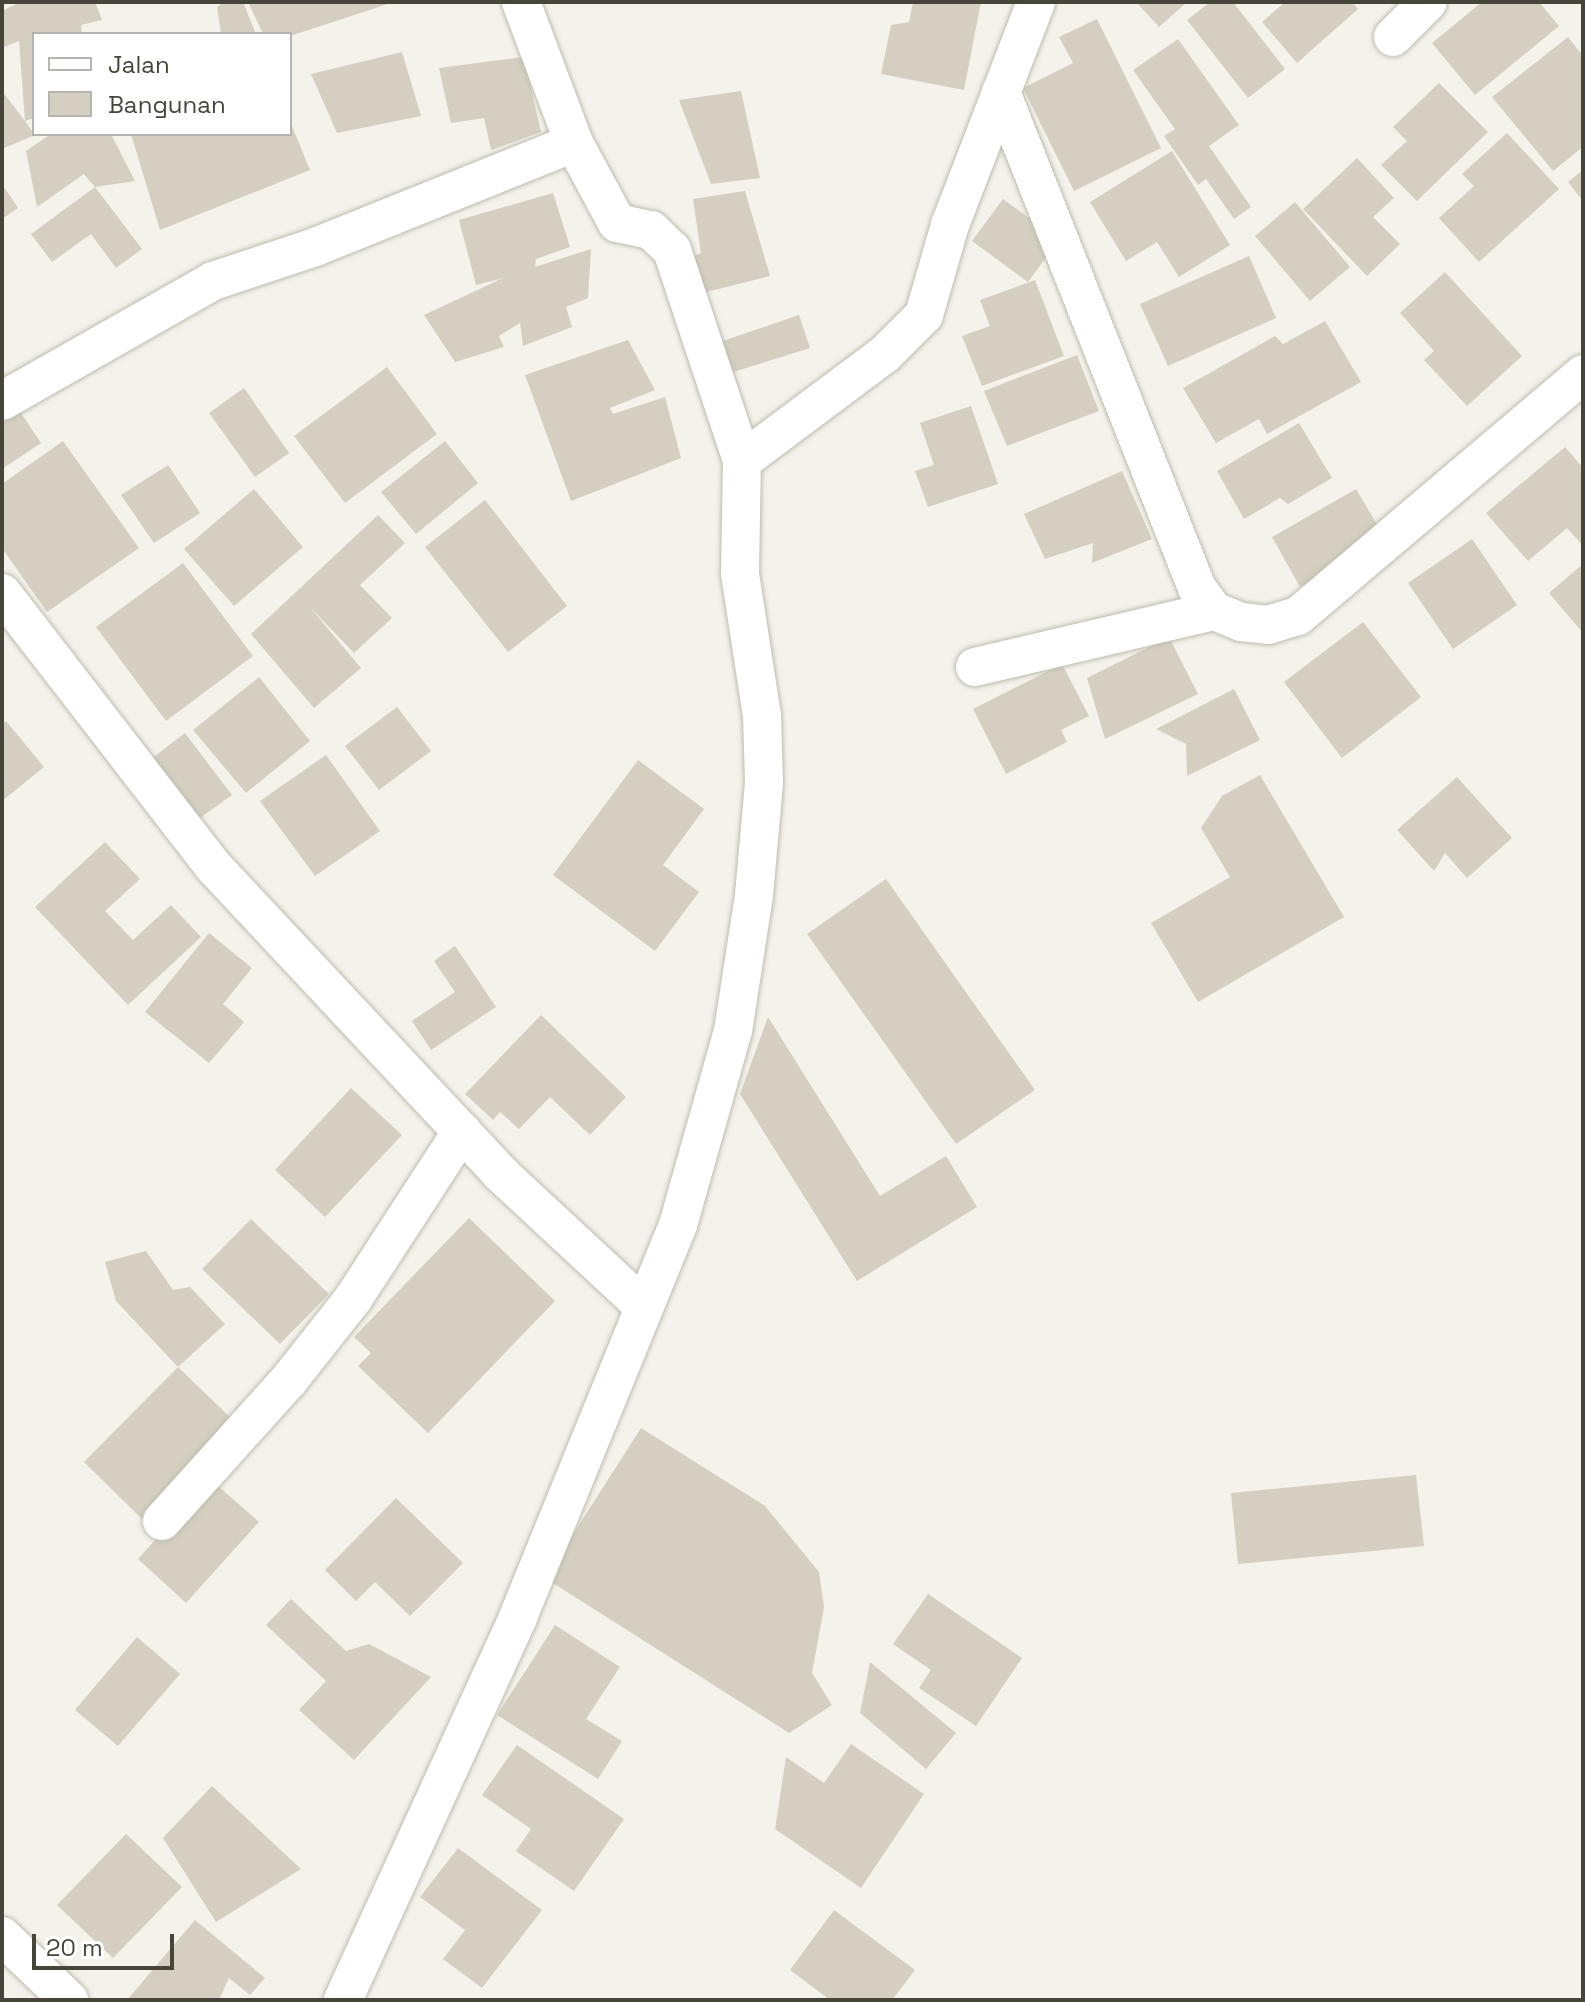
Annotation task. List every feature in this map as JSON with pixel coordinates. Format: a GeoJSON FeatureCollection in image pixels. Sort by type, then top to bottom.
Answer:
{"type":"FeatureCollection","features":[{"type":"Feature","properties":{"kind":"street"},"geometry":{"type":"LineString","coordinates":[[343,2000],[518,1617],[678,1225],[733,1031],[754,895],[763,743],[740,574],[742,461],[672,250],[651,230],[617,223],[574,143],[521,2]]}},
{"type":"Feature","properties":{"kind":"street"},"geometry":{"type":"LineString","coordinates":[[742,461],[834,393],[924,315],[950,225],[1036,2]]}},
{"type":"Feature","properties":{"kind":"street"},"geometry":{"type":"LineString","coordinates":[[1393,37],[1428,2]]}},
{"type":"Feature","properties":{"kind":"street"},"geometry":{"type":"LineString","coordinates":[[1001,92],[1197,588],[1214,611],[1241,622],[1268,625],[1298,616],[1583,374]]}},
{"type":"Feature","properties":{"kind":"street"},"geometry":{"type":"LineString","coordinates":[[2,401],[213,281],[315,247],[574,143]]}},
{"type":"Feature","properties":{"kind":"street"},"geometry":{"type":"LineString","coordinates":[[2,593],[213,866],[462,1131],[643,1306]]}},
{"type":"Feature","properties":{"kind":"street"},"geometry":{"type":"LineString","coordinates":[[975,667],[1214,611]]}},
{"type":"Feature","properties":{"kind":"street"},"geometry":{"type":"LineString","coordinates":[[162,1521],[289,1380],[353,1299],[462,1131]]}},
{"type":"Feature","properties":{"kind":"street"},"geometry":{"type":"LineString","coordinates":[[2,1936],[69,2000]]}},
{"type":"Feature","properties":{"kind":"building"},"geometry":{"type":"Polygon","coordinates":[[[20,2],[95,2],[102,20],[81,25],[82,32],[32,32],[32,119],[25,121],[19,41],[2,48],[2,11],[20,2]]]}},
{"type":"Feature","properties":{"kind":"building"},"geometry":{"type":"Polygon","coordinates":[[[224,2],[243,2],[255,32],[221,32],[217,7],[224,2]]]}},
{"type":"Feature","properties":{"kind":"building"},"geometry":{"type":"Polygon","coordinates":[[[248,2],[391,2],[292,35],[292,32],[262,32],[248,2]]]}},
{"type":"Feature","properties":{"kind":"building"},"geometry":{"type":"Polygon","coordinates":[[[913,2],[981,2],[964,90],[881,74],[891,25],[909,22],[913,2]]]}},
{"type":"Feature","properties":{"kind":"building"},"geometry":{"type":"Polygon","coordinates":[[[1136,2],[1187,2],[1159,27],[1136,2]]]}},
{"type":"Feature","properties":{"kind":"building"},"geometry":{"type":"Polygon","coordinates":[[[1210,2],[1233,2],[1285,69],[1248,98],[1187,20],[1210,2]]]}},
{"type":"Feature","properties":{"kind":"building"},"geometry":{"type":"Polygon","coordinates":[[[1285,2],[1352,2],[1358,9],[1297,63],[1262,22],[1285,2]]]}},
{"type":"Feature","properties":{"kind":"building"},"geometry":{"type":"Polygon","coordinates":[[[1482,2],[1539,2],[1559,26],[1475,95],[1432,43],[1482,2]]]}},
{"type":"Feature","properties":{"kind":"building"},"geometry":{"type":"Polygon","coordinates":[[[1097,19],[1161,148],[1074,191],[1023,88],[1073,63],[1059,37],[1097,19]]]}},
{"type":"Feature","properties":{"kind":"building"},"geometry":{"type":"Polygon","coordinates":[[[1568,37],[1583,56],[1583,147],[1553,171],[1492,97],[1568,37]]]}},
{"type":"Feature","properties":{"kind":"building"},"geometry":{"type":"Polygon","coordinates":[[[1178,39],[1239,125],[1209,146],[1251,207],[1234,219],[1206,179],[1198,185],[1164,136],[1175,129],[1133,70],[1178,39]]]}},
{"type":"Feature","properties":{"kind":"building"},"geometry":{"type":"Polygon","coordinates":[[[402,52],[421,116],[337,133],[311,74],[402,52]]]}},
{"type":"Feature","properties":{"kind":"building"},"geometry":{"type":"Polygon","coordinates":[[[524,57],[541,132],[491,150],[484,118],[451,123],[439,68],[524,57]]]}},
{"type":"Feature","properties":{"kind":"building"},"geometry":{"type":"Polygon","coordinates":[[[1439,83],[1488,132],[1417,201],[1381,165],[1407,141],[1393,127],[1439,83]]]}},
{"type":"Feature","properties":{"kind":"building"},"geometry":{"type":"Polygon","coordinates":[[[2,91],[33,136],[2,149],[2,91]]]}},
{"type":"Feature","properties":{"kind":"building"},"geometry":{"type":"Polygon","coordinates":[[[741,91],[760,178],[711,184],[679,100],[741,91]]]}},
{"type":"Feature","properties":{"kind":"building"},"geometry":{"type":"Polygon","coordinates":[[[292,126],[310,170],[160,230],[132,136],[292,136],[292,126]]]}},
{"type":"Feature","properties":{"kind":"building"},"geometry":{"type":"Polygon","coordinates":[[[1507,133],[1559,189],[1479,262],[1439,218],[1474,186],[1462,174],[1507,133]]]}},
{"type":"Feature","properties":{"kind":"building"},"geometry":{"type":"Polygon","coordinates":[[[48,136],[112,136],[135,181],[95,187],[84,174],[37,207],[26,151],[48,136]]]}},
{"type":"Feature","properties":{"kind":"building"},"geometry":{"type":"Polygon","coordinates":[[[1172,151],[1230,245],[1179,277],[1157,242],[1126,261],[1090,202],[1172,151]]]}},
{"type":"Feature","properties":{"kind":"building"},"geometry":{"type":"Polygon","coordinates":[[[1357,158],[1394,198],[1373,217],[1400,244],[1367,276],[1303,209],[1357,158]]]}},
{"type":"Feature","properties":{"kind":"building"},"geometry":{"type":"Polygon","coordinates":[[[1583,170],[1583,201],[1568,182],[1583,170]]]}},
{"type":"Feature","properties":{"kind":"building"},"geometry":{"type":"Polygon","coordinates":[[[2,184],[18,208],[2,219],[2,184]]]}},
{"type":"Feature","properties":{"kind":"building"},"geometry":{"type":"Polygon","coordinates":[[[95,187],[142,249],[116,268],[91,234],[52,262],[31,234],[95,187]]]}},
{"type":"Feature","properties":{"kind":"building"},"geometry":{"type":"Polygon","coordinates":[[[745,191],[770,276],[699,294],[690,258],[701,253],[693,199],[745,191]]]}},
{"type":"Feature","properties":{"kind":"building"},"geometry":{"type":"Polygon","coordinates":[[[553,193],[570,247],[536,259],[535,267],[591,249],[588,298],[566,307],[572,327],[523,346],[520,323],[499,336],[504,347],[455,362],[424,315],[503,278],[476,285],[459,220],[553,193]]]}},
{"type":"Feature","properties":{"kind":"building"},"geometry":{"type":"Polygon","coordinates":[[[1003,199],[1059,240],[1028,282],[972,241],[1003,199]]]}},
{"type":"Feature","properties":{"kind":"building"},"geometry":{"type":"Polygon","coordinates":[[[1295,202],[1350,267],[1310,301],[1255,236],[1295,202]]]}},
{"type":"Feature","properties":{"kind":"building"},"geometry":{"type":"Polygon","coordinates":[[[1249,256],[1276,318],[1168,366],[1140,304],[1249,256]]]}},
{"type":"Feature","properties":{"kind":"building"},"geometry":{"type":"Polygon","coordinates":[[[1445,272],[1522,356],[1467,406],[1424,360],[1434,351],[1400,313],[1445,272]]]}},
{"type":"Feature","properties":{"kind":"building"},"geometry":{"type":"Polygon","coordinates":[[[1035,280],[1064,356],[982,386],[962,336],[990,326],[980,300],[1035,280]]]}},
{"type":"Feature","properties":{"kind":"building"},"geometry":{"type":"Polygon","coordinates":[[[799,315],[810,348],[727,374],[717,343],[799,315]]]}},
{"type":"Feature","properties":{"kind":"building"},"geometry":{"type":"Polygon","coordinates":[[[1325,321],[1361,382],[1267,434],[1259,419],[1216,443],[1183,388],[1275,336],[1283,344],[1325,321]]]}},
{"type":"Feature","properties":{"kind":"building"},"geometry":{"type":"Polygon","coordinates":[[[628,340],[655,390],[610,408],[613,414],[665,397],[681,458],[571,501],[525,375],[628,340]]]}},
{"type":"Feature","properties":{"kind":"building"},"geometry":{"type":"Polygon","coordinates":[[[1077,355],[1099,411],[1007,446],[984,391],[1077,355]]]}},
{"type":"Feature","properties":{"kind":"building"},"geometry":{"type":"Polygon","coordinates":[[[387,367],[437,434],[345,503],[294,436],[387,367]]]}},
{"type":"Feature","properties":{"kind":"building"},"geometry":{"type":"Polygon","coordinates":[[[244,388],[289,453],[255,477],[209,413],[244,388]]]}},
{"type":"Feature","properties":{"kind":"building"},"geometry":{"type":"Polygon","coordinates":[[[13,401],[41,443],[2,469],[2,408],[13,401]]]}},
{"type":"Feature","properties":{"kind":"building"},"geometry":{"type":"Polygon","coordinates":[[[971,406],[998,484],[928,507],[915,471],[934,465],[920,423],[971,406]]]}},
{"type":"Feature","properties":{"kind":"building"},"geometry":{"type":"Polygon","coordinates":[[[1299,423],[1332,478],[1288,504],[1280,498],[1244,519],[1217,471],[1299,423]]]}},
{"type":"Feature","properties":{"kind":"building"},"geometry":{"type":"Polygon","coordinates":[[[63,441],[139,548],[47,612],[2,548],[2,484],[63,441]]]}},
{"type":"Feature","properties":{"kind":"building"},"geometry":{"type":"Polygon","coordinates":[[[445,441],[478,483],[416,534],[381,492],[445,441]]]}},
{"type":"Feature","properties":{"kind":"building"},"geometry":{"type":"Polygon","coordinates":[[[1565,447],[1583,468],[1583,546],[1567,528],[1528,561],[1486,513],[1565,447]]]}},
{"type":"Feature","properties":{"kind":"building"},"geometry":{"type":"Polygon","coordinates":[[[168,465],[200,513],[154,543],[121,495],[168,465]]]}},
{"type":"Feature","properties":{"kind":"building"},"geometry":{"type":"Polygon","coordinates":[[[1122,471],[1152,539],[1092,563],[1093,543],[1045,559],[1024,514],[1122,471]]]}},
{"type":"Feature","properties":{"kind":"building"},"geometry":{"type":"Polygon","coordinates":[[[254,489],[303,547],[234,606],[184,549],[254,489]]]}},
{"type":"Feature","properties":{"kind":"building"},"geometry":{"type":"Polygon","coordinates":[[[1356,489],[1385,538],[1300,587],[1272,537],[1356,489]]]}},
{"type":"Feature","properties":{"kind":"building"},"geometry":{"type":"Polygon","coordinates":[[[485,500],[567,606],[508,652],[425,547],[485,500]]]}},
{"type":"Feature","properties":{"kind":"building"},"geometry":{"type":"Polygon","coordinates":[[[378,515],[405,543],[360,585],[392,618],[354,653],[309,606],[361,668],[314,708],[251,634],[378,515]]]}},
{"type":"Feature","properties":{"kind":"building"},"geometry":{"type":"Polygon","coordinates":[[[1472,539],[1517,605],[1453,649],[1408,583],[1472,539]]]}},
{"type":"Feature","properties":{"kind":"building"},"geometry":{"type":"Polygon","coordinates":[[[183,563],[253,656],[166,721],[96,627],[183,563]]]}},
{"type":"Feature","properties":{"kind":"building"},"geometry":{"type":"Polygon","coordinates":[[[1583,564],[1583,633],[1549,593],[1583,564]]]}},
{"type":"Feature","properties":{"kind":"building"},"geometry":{"type":"Polygon","coordinates":[[[1363,622],[1421,697],[1342,758],[1284,682],[1363,622]]]}},
{"type":"Feature","properties":{"kind":"building"},"geometry":{"type":"Polygon","coordinates":[[[1169,637],[1198,694],[1105,739],[1087,678],[1169,637]]]}},
{"type":"Feature","properties":{"kind":"building"},"geometry":{"type":"Polygon","coordinates":[[[1062,664],[1089,716],[1061,730],[1067,742],[1006,774],[973,709],[1062,664]]]}},
{"type":"Feature","properties":{"kind":"building"},"geometry":{"type":"Polygon","coordinates":[[[259,677],[310,741],[246,793],[193,730],[259,677]]]}},
{"type":"Feature","properties":{"kind":"building"},"geometry":{"type":"Polygon","coordinates":[[[1234,689],[1260,740],[1187,776],[1186,744],[1156,729],[1234,689]]]}},
{"type":"Feature","properties":{"kind":"building"},"geometry":{"type":"Polygon","coordinates":[[[397,707],[431,751],[379,790],[345,746],[397,707]]]}},
{"type":"Feature","properties":{"kind":"building"},"geometry":{"type":"Polygon","coordinates":[[[6,721],[44,767],[2,801],[2,724],[6,721]]]}},
{"type":"Feature","properties":{"kind":"building"},"geometry":{"type":"Polygon","coordinates":[[[185,733],[232,795],[193,823],[147,762],[185,733]]]}},
{"type":"Feature","properties":{"kind":"building"},"geometry":{"type":"Polygon","coordinates":[[[326,755],[380,831],[315,876],[260,801],[326,755]]]}},
{"type":"Feature","properties":{"kind":"building"},"geometry":{"type":"Polygon","coordinates":[[[638,760],[704,809],[663,865],[699,892],[655,951],[553,875],[638,760]]]}},
{"type":"Feature","properties":{"kind":"building"},"geometry":{"type":"Polygon","coordinates":[[[1260,775],[1344,917],[1198,1002],[1151,923],[1230,877],[1201,828],[1222,796],[1260,775]]]}},
{"type":"Feature","properties":{"kind":"building"},"geometry":{"type":"Polygon","coordinates":[[[1457,777],[1512,838],[1467,878],[1445,853],[1434,871],[1397,830],[1457,777]]]}},
{"type":"Feature","properties":{"kind":"building"},"geometry":{"type":"Polygon","coordinates":[[[105,842],[140,879],[105,911],[133,940],[171,905],[201,937],[128,1005],[35,907],[105,842]]]}},
{"type":"Feature","properties":{"kind":"building"},"geometry":{"type":"Polygon","coordinates":[[[886,879],[1035,1090],[956,1144],[807,934],[886,879]]]}},
{"type":"Feature","properties":{"kind":"building"},"geometry":{"type":"Polygon","coordinates":[[[209,933],[252,968],[223,1004],[244,1022],[209,1063],[145,1012],[209,933]]]}},
{"type":"Feature","properties":{"kind":"building"},"geometry":{"type":"Polygon","coordinates":[[[455,946],[496,1007],[431,1050],[412,1021],[455,992],[434,961],[455,946]]]}},
{"type":"Feature","properties":{"kind":"building"},"geometry":{"type":"Polygon","coordinates":[[[541,1015],[626,1097],[590,1135],[550,1097],[519,1129],[500,1112],[493,1120],[465,1094],[541,1015]]]}},
{"type":"Feature","properties":{"kind":"building"},"geometry":{"type":"Polygon","coordinates":[[[768,1017],[880,1196],[946,1156],[977,1207],[857,1281],[740,1094],[768,1017]]]}},
{"type":"Feature","properties":{"kind":"building"},"geometry":{"type":"Polygon","coordinates":[[[351,1088],[402,1135],[325,1217],[275,1170],[351,1088]]]}},
{"type":"Feature","properties":{"kind":"building"},"geometry":{"type":"Polygon","coordinates":[[[469,1218],[555,1301],[428,1433],[358,1366],[371,1353],[354,1337],[469,1218]]]}},
{"type":"Feature","properties":{"kind":"building"},"geometry":{"type":"Polygon","coordinates":[[[251,1219],[329,1294],[280,1344],[202,1269],[251,1219]]]}},
{"type":"Feature","properties":{"kind":"building"},"geometry":{"type":"Polygon","coordinates":[[[146,1251],[173,1290],[190,1287],[225,1324],[178,1367],[116,1301],[105,1262],[146,1251]]]}},
{"type":"Feature","properties":{"kind":"building"},"geometry":{"type":"Polygon","coordinates":[[[178,1367],[236,1423],[142,1519],[84,1462],[178,1367]]]}},
{"type":"Feature","properties":{"kind":"building"},"geometry":{"type":"Polygon","coordinates":[[[641,1428],[765,1506],[819,1572],[824,1607],[812,1673],[832,1705],[789,1733],[545,1578],[641,1428]]]}},
{"type":"Feature","properties":{"kind":"building"},"geometry":{"type":"Polygon","coordinates":[[[1416,1475],[1424,1546],[1238,1564],[1231,1493],[1416,1475]]]}},
{"type":"Feature","properties":{"kind":"building"},"geometry":{"type":"Polygon","coordinates":[[[210,1479],[259,1522],[186,1603],[138,1559],[210,1479]]]}},
{"type":"Feature","properties":{"kind":"building"},"geometry":{"type":"Polygon","coordinates":[[[396,1498],[463,1563],[410,1616],[375,1582],[356,1601],[325,1570],[396,1498]]]}},
{"type":"Feature","properties":{"kind":"building"},"geometry":{"type":"Polygon","coordinates":[[[928,1594],[1022,1658],[976,1726],[919,1688],[931,1670],[893,1644],[928,1594]]]}},
{"type":"Feature","properties":{"kind":"building"},"geometry":{"type":"Polygon","coordinates":[[[291,1599],[346,1651],[369,1644],[431,1677],[354,1760],[299,1710],[326,1681],[266,1625],[291,1599]]]}},
{"type":"Feature","properties":{"kind":"building"},"geometry":{"type":"Polygon","coordinates":[[[555,1625],[620,1667],[586,1719],[622,1741],[598,1779],[497,1715],[555,1625]]]}},
{"type":"Feature","properties":{"kind":"building"},"geometry":{"type":"Polygon","coordinates":[[[137,1637],[180,1674],[118,1746],[75,1710],[137,1637]]]}},
{"type":"Feature","properties":{"kind":"building"},"geometry":{"type":"Polygon","coordinates":[[[870,1662],[956,1733],[926,1769],[860,1713],[870,1662]]]}},
{"type":"Feature","properties":{"kind":"building"},"geometry":{"type":"Polygon","coordinates":[[[851,1744],[924,1794],[861,1888],[775,1829],[786,1757],[824,1783],[851,1744]]]}},
{"type":"Feature","properties":{"kind":"building"},"geometry":{"type":"Polygon","coordinates":[[[517,1745],[624,1819],[574,1891],[516,1851],[531,1829],[482,1795],[517,1745]]]}},
{"type":"Feature","properties":{"kind":"building"},"geometry":{"type":"Polygon","coordinates":[[[212,1786],[301,1869],[216,1922],[163,1838],[212,1786]]]}},
{"type":"Feature","properties":{"kind":"building"},"geometry":{"type":"Polygon","coordinates":[[[126,1834],[182,1887],[113,1958],[57,1905],[126,1834]]]}},
{"type":"Feature","properties":{"kind":"building"},"geometry":{"type":"Polygon","coordinates":[[[458,1848],[542,1910],[482,1988],[443,1959],[465,1930],[420,1897],[458,1848]]]}},
{"type":"Feature","properties":{"kind":"building"},"geometry":{"type":"Polygon","coordinates":[[[834,1910],[915,1970],[892,2000],[830,2000],[790,1970],[834,1910]]]}},
{"type":"Feature","properties":{"kind":"building"},"geometry":{"type":"Polygon","coordinates":[[[195,1920],[265,1978],[250,1995],[229,1978],[219,2000],[127,2000],[195,1920]]]}}]}
